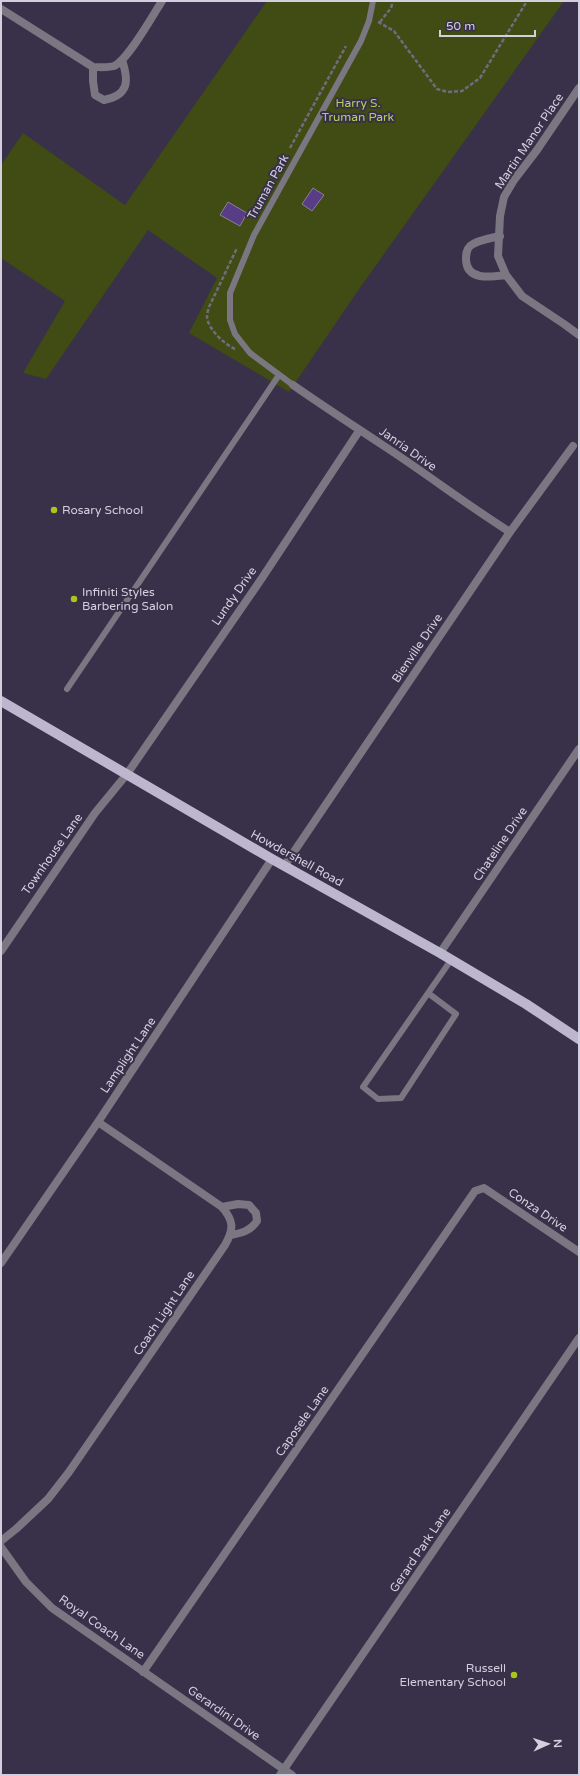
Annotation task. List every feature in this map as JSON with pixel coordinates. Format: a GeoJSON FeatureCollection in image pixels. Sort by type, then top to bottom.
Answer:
{"type":"FeatureCollection","features":[{"type":"Feature","properties":{"kind":"main road","name":"Howdershell Road"},"geometry":{"type":"LineString","coordinates":[[1,701],[272,859],[440,953],[526,1004],[579,1039]]}},
{"type":"Feature","properties":{"kind":"street"},"geometry":{"type":"LineString","coordinates":[[1,9],[93,67],[105,68],[116,65],[122,60],[162,1]]}},
{"type":"Feature","properties":{"kind":"street"},"geometry":{"type":"LineString","coordinates":[[93,67],[95,95],[104,100],[115,98],[122,92],[126,84],[126,72],[122,60]]}},
{"type":"Feature","properties":{"kind":"street","name":"Martin Manor Place"},"geometry":{"type":"LineString","coordinates":[[506,275],[498,256],[500,216],[504,197],[514,180],[537,150],[579,88]]}},
{"type":"Feature","properties":{"kind":"street"},"geometry":{"type":"LineString","coordinates":[[500,236],[471,246],[466,254],[467,267],[472,273],[482,278],[506,275],[522,296],[579,335]]}},
{"type":"Feature","properties":{"kind":"street","name":"Janria Drive"},"geometry":{"type":"LineString","coordinates":[[294,385],[359,431],[384,446],[461,501],[510,532]]}},
{"type":"Feature","properties":{"kind":"street","name":"Lundy Drive"},"geometry":{"type":"LineString","coordinates":[[126,774],[262,578],[359,431]]}},
{"type":"Feature","properties":{"kind":"street","name":"Bienville Drive"},"geometry":{"type":"LineString","coordinates":[[285,866],[510,532],[573,446]]}},
{"type":"Feature","properties":{"kind":"street","name":"Chateline Drive"},"geometry":{"type":"LineString","coordinates":[[440,953],[579,749]]}},
{"type":"Feature","properties":{"kind":"street","name":"Townhouse Lane"},"geometry":{"type":"LineString","coordinates":[[1,951],[90,819],[126,774]]}},
{"type":"Feature","properties":{"kind":"street","name":"Lamplight Lane"},"geometry":{"type":"LineString","coordinates":[[1,1263],[98,1122],[272,859]]}},
{"type":"Feature","properties":{"kind":"street"},"geometry":{"type":"LineString","coordinates":[[98,1122],[222,1208],[229,1216],[232,1226],[231,1235],[243,1233],[253,1227],[257,1221],[256,1213],[249,1205],[238,1204],[222,1208]]}},
{"type":"Feature","properties":{"kind":"street","name":"Conza Drive"},"geometry":{"type":"LineString","coordinates":[[484,1188],[579,1252]]}},
{"type":"Feature","properties":{"kind":"street","name":"Caposele Lane"},"geometry":{"type":"LineString","coordinates":[[143,1672],[475,1191],[484,1188]]}},
{"type":"Feature","properties":{"kind":"street","name":"Coach Light Lane"},"geometry":{"type":"LineString","coordinates":[[1,1541],[48,1499],[57,1488],[121,1394],[152,1353],[231,1235]]}},
{"type":"Feature","properties":{"kind":"street","name":"Gerard Park Lane"},"geometry":{"type":"LineString","coordinates":[[282,1772],[579,1338]]}},
{"type":"Feature","properties":{"kind":"street","name":"Royal Coach Lane"},"geometry":{"type":"LineString","coordinates":[[1,1547],[26,1582],[52,1608],[143,1672]]}},
{"type":"Feature","properties":{"kind":"street","name":"Gerardini Drive"},"geometry":{"type":"LineString","coordinates":[[143,1672],[282,1772],[292,1775]]}},
{"type":"Feature","properties":{"kind":"lane","name":"Truman Park"},"geometry":{"type":"LineString","coordinates":[[294,385],[250,353],[235,334],[230,320],[230,293],[254,234],[361,41],[369,21],[373,1]]}},
{"type":"Feature","properties":{"kind":"lane"},"geometry":{"type":"LineString","coordinates":[[67,689],[279,375]]}},
{"type":"Feature","properties":{"kind":"lane"},"geometry":{"type":"LineString","coordinates":[[428,993],[456,1014],[401,1098],[378,1099],[362,1088],[428,993],[451,960]]}},
{"type":"Feature","properties":{"kind":"path"},"geometry":{"type":"LineString","coordinates":[[393,1],[391,8],[380,22],[394,30],[437,89],[448,92],[462,91],[480,78],[527,1]]}},
{"type":"Feature","properties":{"kind":"green space","name":"Harry S. Truman Park"},"geometry":{"type":"Polygon","coordinates":[[[267,1],[564,1],[357,292],[289,392],[189,333],[217,278],[148,230],[46,379],[23,373],[65,301],[1,258],[1,165],[23,133],[125,205],[267,1]]]}},
{"type":"Feature","properties":{"kind":"building"},"geometry":{"type":"Polygon","coordinates":[[[313,188],[324,195],[312,211],[302,204],[313,188]]]}},
{"type":"Feature","properties":{"kind":"building"},"geometry":{"type":"Polygon","coordinates":[[[228,202],[247,213],[240,226],[220,215],[228,202]]]}},
{"type":"Feature","properties":{"kind":"place","name":"Rosary School"},"geometry":{"type":"Point","coordinates":[54,510]}},
{"type":"Feature","properties":{"kind":"place","name":"Infiniti Styles Barbering Salon"},"geometry":{"type":"Point","coordinates":[74,599]}},
{"type":"Feature","properties":{"kind":"place","name":"Russell Elementary School"},"geometry":{"type":"Point","coordinates":[514,1675]}}]}
